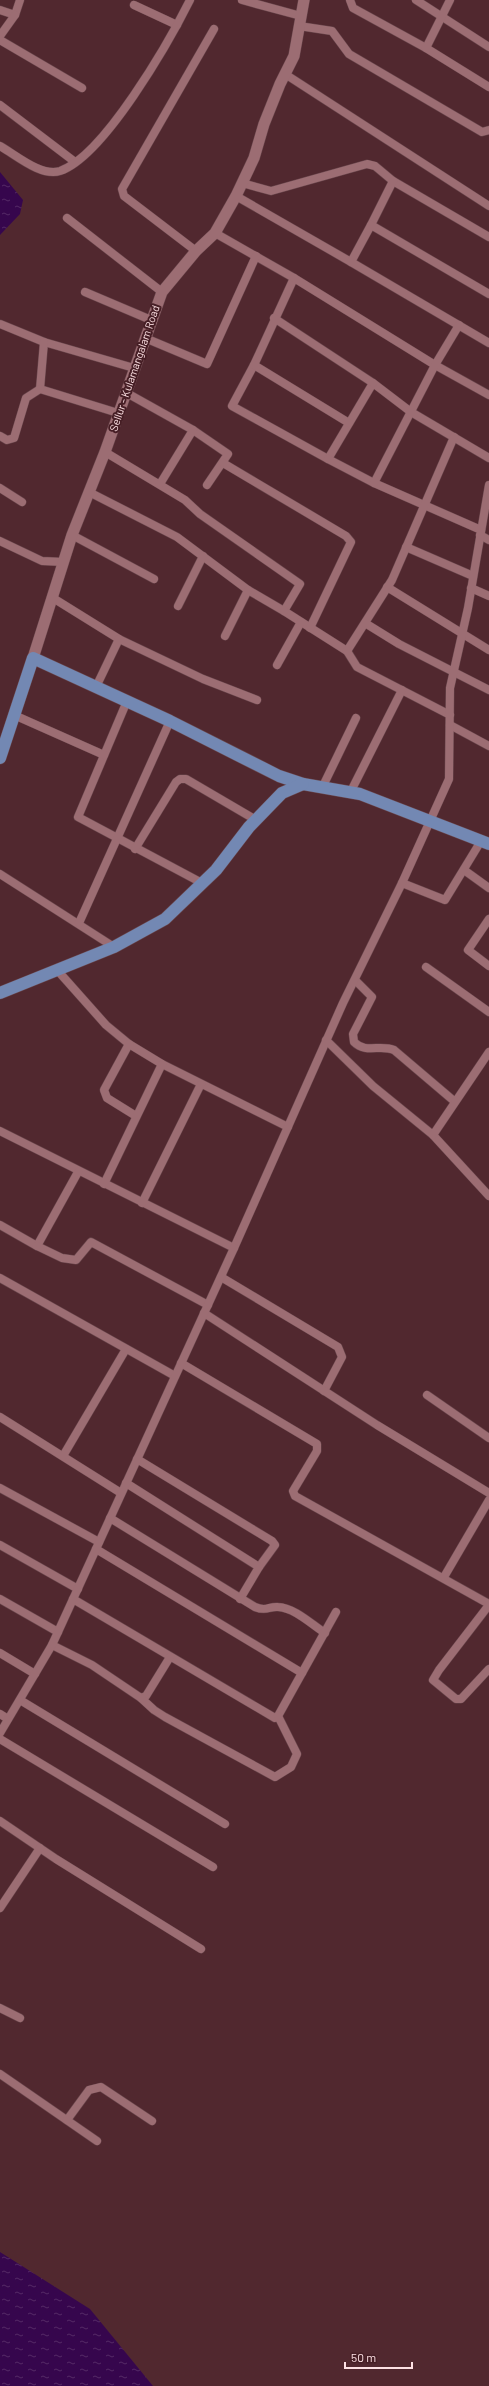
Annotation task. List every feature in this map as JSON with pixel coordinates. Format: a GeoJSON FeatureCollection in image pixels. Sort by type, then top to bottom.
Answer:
{"type":"FeatureCollection","features":[{"type":"Feature","properties":{"kind":"main road","name":"Sellur - Kulamangalam Road"},"geometry":{"type":"LineString","coordinates":[[0,758],[53,598],[72,535],[106,452],[125,392],[162,292],[196,251],[215,233],[236,196],[254,158],[264,124],[294,56],[304,0]]}},
{"type":"Feature","properties":{"kind":"main road"},"geometry":{"type":"LineString","coordinates":[[33,658],[170,721],[279,776],[303,784],[360,794],[485,842]]}},
{"type":"Feature","properties":{"kind":"main road"},"geometry":{"type":"LineString","coordinates":[[0,993],[58,971],[114,947],[165,919],[216,870],[256,820],[282,793],[303,784]]}},
{"type":"Feature","properties":{"kind":"street"},"geometry":{"type":"LineString","coordinates":[[0,36],[15,15],[20,0]]}},
{"type":"Feature","properties":{"kind":"street"},"geometry":{"type":"LineString","coordinates":[[126,0],[135,2],[177,25]]}},
{"type":"Feature","properties":{"kind":"street"},"geometry":{"type":"LineString","coordinates":[[0,146],[44,172],[60,171],[86,156],[136,93],[177,25],[190,0]]}},
{"type":"Feature","properties":{"kind":"street"},"geometry":{"type":"LineString","coordinates":[[242,0],[332,31],[349,54],[482,132],[489,130]]}},
{"type":"Feature","properties":{"kind":"street"},"geometry":{"type":"LineString","coordinates":[[350,0],[353,8],[426,48],[489,87]]}},
{"type":"Feature","properties":{"kind":"street"},"geometry":{"type":"LineString","coordinates":[[416,0],[443,15],[489,47]]}},
{"type":"Feature","properties":{"kind":"street"},"geometry":{"type":"LineString","coordinates":[[426,48],[450,0]]}},
{"type":"Feature","properties":{"kind":"street"},"geometry":{"type":"LineString","coordinates":[[0,10],[15,15]]}},
{"type":"Feature","properties":{"kind":"street"},"geometry":{"type":"LineString","coordinates":[[196,251],[124,196],[122,188],[214,29]]}},
{"type":"Feature","properties":{"kind":"street"},"geometry":{"type":"LineString","coordinates":[[0,40],[82,88]]}},
{"type":"Feature","properties":{"kind":"street"},"geometry":{"type":"LineString","coordinates":[[285,74],[489,206]]}},
{"type":"Feature","properties":{"kind":"street"},"geometry":{"type":"LineString","coordinates":[[0,105],[75,162]]}},
{"type":"Feature","properties":{"kind":"street"},"geometry":{"type":"LineString","coordinates":[[242,183],[271,191],[366,164],[375,166],[393,181],[489,237]]}},
{"type":"Feature","properties":{"kind":"street"},"geometry":{"type":"LineString","coordinates":[[351,262],[393,181]]}},
{"type":"Feature","properties":{"kind":"street"},"geometry":{"type":"LineString","coordinates":[[236,196],[489,343]]}},
{"type":"Feature","properties":{"kind":"street"},"geometry":{"type":"LineString","coordinates":[[67,218],[162,292]]}},
{"type":"Feature","properties":{"kind":"street"},"geometry":{"type":"LineString","coordinates":[[371,225],[489,294]]}},
{"type":"Feature","properties":{"kind":"street"},"geometry":{"type":"LineString","coordinates":[[215,233],[294,278],[435,365],[489,395]]}},
{"type":"Feature","properties":{"kind":"street"},"geometry":{"type":"LineString","coordinates":[[145,338],[207,364],[256,256]]}},
{"type":"Feature","properties":{"kind":"street"},"geometry":{"type":"LineString","coordinates":[[294,278],[274,318],[254,364],[232,406],[374,483],[481,533],[489,540]]}},
{"type":"Feature","properties":{"kind":"street"},"geometry":{"type":"LineString","coordinates":[[85,292],[151,320]]}},
{"type":"Feature","properties":{"kind":"street"},"geometry":{"type":"LineString","coordinates":[[274,318],[372,383],[411,412],[489,458]]}},
{"type":"Feature","properties":{"kind":"street"},"geometry":{"type":"LineString","coordinates":[[0,324],[44,342],[134,368]]}},
{"type":"Feature","properties":{"kind":"street"},"geometry":{"type":"LineString","coordinates":[[374,483],[435,365],[459,326]]}},
{"type":"Feature","properties":{"kind":"street"},"geometry":{"type":"LineString","coordinates":[[0,436],[7,440],[14,438],[26,398],[35,391],[44,342]]}},
{"type":"Feature","properties":{"kind":"street"},"geometry":{"type":"LineString","coordinates":[[254,364],[349,423]]}},
{"type":"Feature","properties":{"kind":"street"},"geometry":{"type":"LineString","coordinates":[[328,459],[372,383]]}},
{"type":"Feature","properties":{"kind":"street"},"geometry":{"type":"LineString","coordinates":[[35,391],[118,413]]}},
{"type":"Feature","properties":{"kind":"street"},"geometry":{"type":"LineString","coordinates":[[125,392],[193,430],[228,454],[208,485]]}},
{"type":"Feature","properties":{"kind":"street"},"geometry":{"type":"LineString","coordinates":[[160,484],[193,430]]}},
{"type":"Feature","properties":{"kind":"street"},"geometry":{"type":"LineString","coordinates":[[347,651],[387,587],[454,437]]}},
{"type":"Feature","properties":{"kind":"street"},"geometry":{"type":"LineString","coordinates":[[106,452],[185,500],[200,514],[300,584],[284,611]]}},
{"type":"Feature","properties":{"kind":"street"},"geometry":{"type":"LineString","coordinates":[[222,463],[346,536],[351,542],[310,628]]}},
{"type":"Feature","properties":{"kind":"street"},"geometry":{"type":"LineString","coordinates":[[0,1733],[52,1645],[221,1277],[326,1040],[402,883],[429,820],[449,779],[450,688],[471,588],[489,485]]}},
{"type":"Feature","properties":{"kind":"street"},"geometry":{"type":"LineString","coordinates":[[0,488],[22,502]]}},
{"type":"Feature","properties":{"kind":"street"},"geometry":{"type":"LineString","coordinates":[[89,492],[177,537],[248,590],[347,651],[357,667],[450,715]]}},
{"type":"Feature","properties":{"kind":"street"},"geometry":{"type":"LineString","coordinates":[[72,535],[154,579]]}},
{"type":"Feature","properties":{"kind":"street"},"geometry":{"type":"LineString","coordinates":[[0,541],[42,561],[64,562]]}},
{"type":"Feature","properties":{"kind":"street"},"geometry":{"type":"LineString","coordinates":[[406,547],[473,576]]}},
{"type":"Feature","properties":{"kind":"street"},"geometry":{"type":"LineString","coordinates":[[178,606],[203,556]]}},
{"type":"Feature","properties":{"kind":"street"},"geometry":{"type":"LineString","coordinates":[[387,587],[489,650]]}},
{"type":"Feature","properties":{"kind":"street"},"geometry":{"type":"LineString","coordinates":[[471,588],[489,596]]}},
{"type":"Feature","properties":{"kind":"street"},"geometry":{"type":"LineString","coordinates":[[225,636],[248,590]]}},
{"type":"Feature","properties":{"kind":"street"},"geometry":{"type":"LineString","coordinates":[[53,598],[119,639],[203,679],[257,700]]}},
{"type":"Feature","properties":{"kind":"street"},"geometry":{"type":"LineString","coordinates":[[277,665],[301,622]]}},
{"type":"Feature","properties":{"kind":"street"},"geometry":{"type":"LineString","coordinates":[[365,623],[399,644],[489,690]]}},
{"type":"Feature","properties":{"kind":"street"},"geometry":{"type":"LineString","coordinates":[[96,687],[119,639]]}},
{"type":"Feature","properties":{"kind":"street"},"geometry":{"type":"LineString","coordinates":[[350,793],[402,690]]}},
{"type":"Feature","properties":{"kind":"street"},"geometry":{"type":"LineString","coordinates":[[127,701],[78,817],[117,840],[202,883]]}},
{"type":"Feature","properties":{"kind":"street"},"geometry":{"type":"LineString","coordinates":[[14,715],[104,755]]}},
{"type":"Feature","properties":{"kind":"street"},"geometry":{"type":"LineString","coordinates":[[322,788],[356,718]]}},
{"type":"Feature","properties":{"kind":"street"},"geometry":{"type":"LineString","coordinates":[[79,923],[170,721]]}},
{"type":"Feature","properties":{"kind":"street"},"geometry":{"type":"LineString","coordinates":[[450,725],[489,746]]}},
{"type":"Feature","properties":{"kind":"street"},"geometry":{"type":"LineString","coordinates":[[136,849],[176,782],[180,779],[186,779],[256,820]]}},
{"type":"Feature","properties":{"kind":"street"},"geometry":{"type":"LineString","coordinates":[[402,883],[445,900],[464,870],[485,842]]}},
{"type":"Feature","properties":{"kind":"street"},"geometry":{"type":"LineString","coordinates":[[464,870],[489,888]]}},
{"type":"Feature","properties":{"kind":"street"},"geometry":{"type":"LineString","coordinates":[[0,874],[79,923],[114,947]]}},
{"type":"Feature","properties":{"kind":"street"},"geometry":{"type":"LineString","coordinates":[[489,919],[468,950],[489,966]]}},
{"type":"Feature","properties":{"kind":"street"},"geometry":{"type":"LineString","coordinates":[[426,967],[489,1012]]}},
{"type":"Feature","properties":{"kind":"street"},"geometry":{"type":"LineString","coordinates":[[58,971],[106,1025],[128,1044],[162,1064],[288,1127]]}},
{"type":"Feature","properties":{"kind":"street"},"geometry":{"type":"LineString","coordinates":[[355,980],[372,997],[353,1034],[354,1042],[364,1049],[388,1047],[394,1050],[454,1101]]}},
{"type":"Feature","properties":{"kind":"street"},"geometry":{"type":"LineString","coordinates":[[326,1040],[373,1086],[432,1135],[489,1195]]}},
{"type":"Feature","properties":{"kind":"street"},"geometry":{"type":"LineString","coordinates":[[128,1044],[104,1090],[107,1098],[136,1116]]}},
{"type":"Feature","properties":{"kind":"street"},"geometry":{"type":"LineString","coordinates":[[432,1135],[489,1052]]}},
{"type":"Feature","properties":{"kind":"street"},"geometry":{"type":"LineString","coordinates":[[104,1184],[162,1064]]}},
{"type":"Feature","properties":{"kind":"street"},"geometry":{"type":"LineString","coordinates":[[142,1203],[201,1084]]}},
{"type":"Feature","properties":{"kind":"street"},"geometry":{"type":"LineString","coordinates":[[0,1131],[78,1172],[234,1248]]}},
{"type":"Feature","properties":{"kind":"street"},"geometry":{"type":"LineString","coordinates":[[37,1246],[78,1172]]}},
{"type":"Feature","properties":{"kind":"street"},"geometry":{"type":"LineString","coordinates":[[0,1225],[62,1258],[76,1260],[91,1242],[208,1305]]}},
{"type":"Feature","properties":{"kind":"street"},"geometry":{"type":"LineString","coordinates":[[221,1277],[338,1348],[342,1357],[324,1391]]}},
{"type":"Feature","properties":{"kind":"street"},"geometry":{"type":"LineString","coordinates":[[0,1278],[175,1376]]}},
{"type":"Feature","properties":{"kind":"street"},"geometry":{"type":"LineString","coordinates":[[204,1313],[324,1391],[489,1493]]}},
{"type":"Feature","properties":{"kind":"street"},"geometry":{"type":"LineString","coordinates":[[63,1456],[126,1349]]}},
{"type":"Feature","properties":{"kind":"street"},"geometry":{"type":"LineString","coordinates":[[181,1363],[317,1444],[317,1451],[293,1490],[295,1496],[444,1577],[489,1604],[433,1680],[456,1699],[461,1699],[489,1669]]}},
{"type":"Feature","properties":{"kind":"street"},"geometry":{"type":"LineString","coordinates":[[427,1395],[489,1438]]}},
{"type":"Feature","properties":{"kind":"street"},"geometry":{"type":"LineString","coordinates":[[0,1417],[121,1493]]}},
{"type":"Feature","properties":{"kind":"street"},"geometry":{"type":"LineString","coordinates":[[137,1459],[272,1541],[275,1545],[259,1567],[240,1599]]}},
{"type":"Feature","properties":{"kind":"street"},"geometry":{"type":"LineString","coordinates":[[126,1483],[259,1567]]}},
{"type":"Feature","properties":{"kind":"street"},"geometry":{"type":"LineString","coordinates":[[0,1488],[98,1546],[302,1673]]}},
{"type":"Feature","properties":{"kind":"street"},"geometry":{"type":"LineString","coordinates":[[444,1577],[489,1500]]}},
{"type":"Feature","properties":{"kind":"street"},"geometry":{"type":"LineString","coordinates":[[110,1518],[240,1599],[261,1610],[277,1606],[286,1608],[325,1633]]}},
{"type":"Feature","properties":{"kind":"street"},"geometry":{"type":"LineString","coordinates":[[0,1545],[78,1589]]}},
{"type":"Feature","properties":{"kind":"street"},"geometry":{"type":"LineString","coordinates":[[0,1599],[58,1632]]}},
{"type":"Feature","properties":{"kind":"street"},"geometry":{"type":"LineString","coordinates":[[73,1599],[275,1718],[278,1716],[336,1612]]}},
{"type":"Feature","properties":{"kind":"street"},"geometry":{"type":"LineString","coordinates":[[52,1645],[92,1665],[141,1698],[154,1710],[165,1717],[275,1777],[291,1766],[297,1754],[278,1716]]}},
{"type":"Feature","properties":{"kind":"street"},"geometry":{"type":"LineString","coordinates":[[0,1653],[35,1674]]}},
{"type":"Feature","properties":{"kind":"street"},"geometry":{"type":"LineString","coordinates":[[141,1698],[146,1696],[170,1657]]}},
{"type":"Feature","properties":{"kind":"street"},"geometry":{"type":"LineString","coordinates":[[20,1700],[225,1824]]}},
{"type":"Feature","properties":{"kind":"street"},"geometry":{"type":"LineString","coordinates":[[0,1714],[8,1719]]}},
{"type":"Feature","properties":{"kind":"street"},"geometry":{"type":"LineString","coordinates":[[0,1739],[213,1867]]}},
{"type":"Feature","properties":{"kind":"street"},"geometry":{"type":"LineString","coordinates":[[0,1820],[40,1848],[201,1949]]}},
{"type":"Feature","properties":{"kind":"street"},"geometry":{"type":"LineString","coordinates":[[0,1908],[40,1848]]}},
{"type":"Feature","properties":{"kind":"street"},"geometry":{"type":"LineString","coordinates":[[0,2008],[20,2018]]}},
{"type":"Feature","properties":{"kind":"street"},"geometry":{"type":"LineString","coordinates":[[0,2074],[97,2141]]}},
{"type":"Feature","properties":{"kind":"street"},"geometry":{"type":"LineString","coordinates":[[67,2120],[89,2090],[101,2087],[152,2121]]}},
{"type":"Feature","properties":{"kind":"water"},"geometry":{"type":"Polygon","coordinates":[[[0,172],[23,200],[20,214],[0,235],[0,172]]]}},
{"type":"Feature","properties":{"kind":"water"},"geometry":{"type":"Polygon","coordinates":[[[0,2252],[90,2309],[153,2386],[0,2386],[0,2252]]]}}]}
